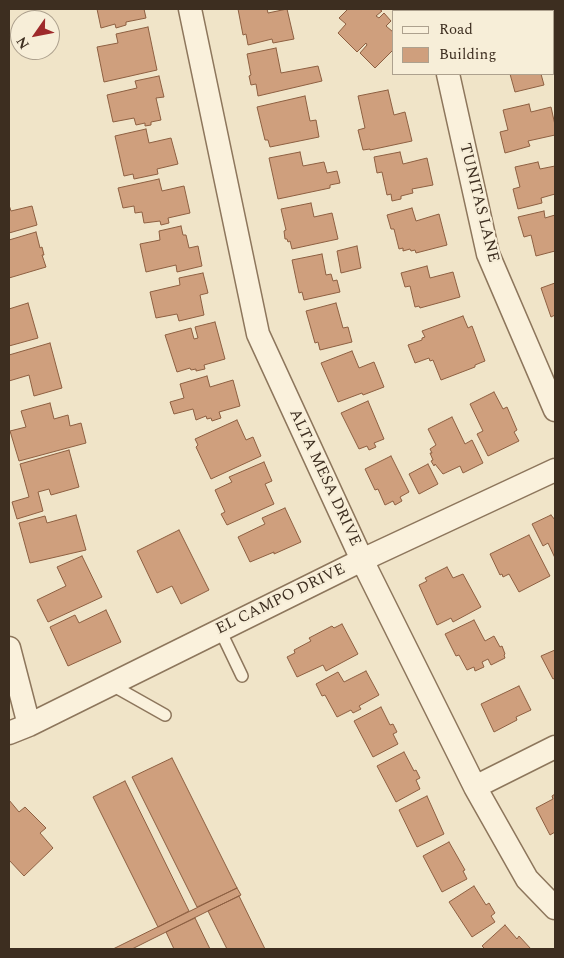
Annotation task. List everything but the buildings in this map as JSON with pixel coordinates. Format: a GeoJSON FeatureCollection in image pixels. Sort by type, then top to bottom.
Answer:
{"type":"FeatureCollection","features":[{"type":"Feature","properties":{"kind":"street","name":"ALTA MESA DRIVE"},"geometry":{"type":"LineString","coordinates":[[190,9],[258,334],[362,560],[475,787],[527,879],[555,908]]}},
{"type":"Feature","properties":{"kind":"street","name":"TUNITAS LANE"},"geometry":{"type":"LineString","coordinates":[[448,75],[488,254],[555,410]]}},
{"type":"Feature","properties":{"kind":"street","name":"EL CAMPO DRIVE"},"geometry":{"type":"LineString","coordinates":[[19,729],[362,560],[555,470]]}},
{"type":"Feature","properties":{"kind":"street"},"geometry":{"type":"LineString","coordinates":[[9,648],[19,729]]}},
{"type":"Feature","properties":{"kind":"street"},"geometry":{"type":"LineString","coordinates":[[475,787],[555,747]]}},
{"type":"Feature","properties":{"kind":"lane"},"geometry":{"type":"LineString","coordinates":[[220,630],[242,676]]}},
{"type":"Feature","properties":{"kind":"lane"},"geometry":{"type":"LineString","coordinates":[[110,684],[165,715]]}}]}
